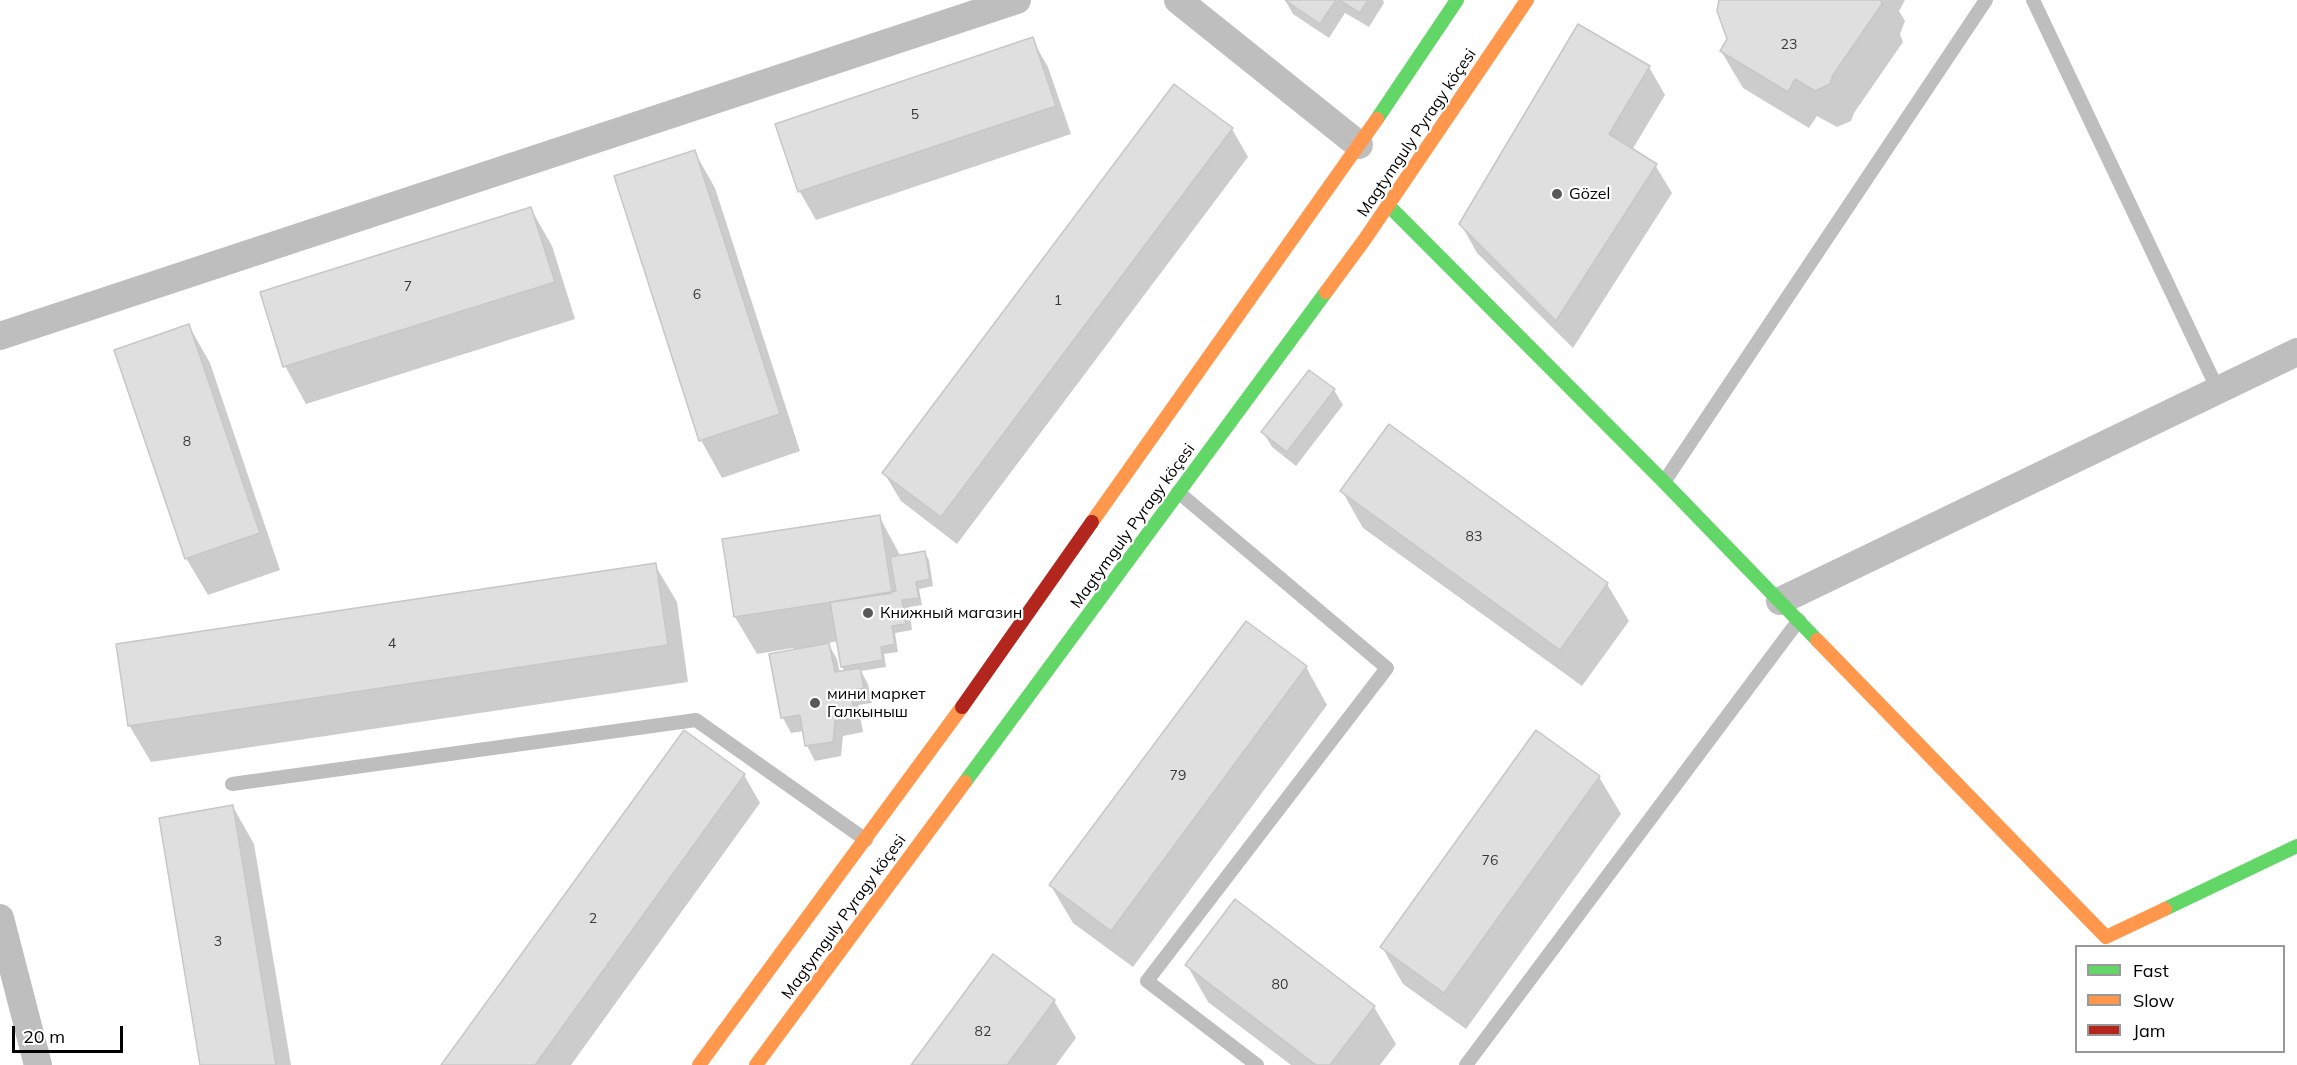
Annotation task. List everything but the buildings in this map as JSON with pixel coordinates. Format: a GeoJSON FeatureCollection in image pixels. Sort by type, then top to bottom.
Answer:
{"type":"FeatureCollection","features":[{"type":"Feature","properties":{"kind":"main road","name":"Magtymguly Pyragy köçesi"},"geometry":{"type":"LineString","coordinates":[[699,1065],[866,840],[1359,145],[1457,0]]}},
{"type":"Feature","properties":{"kind":"main road","name":"Magtymguly Pyragy köçesi"},"geometry":{"type":"LineString","coordinates":[[756,1065],[1388,205],[1527,0]]}},
{"type":"Feature","properties":{"kind":"main road"},"geometry":{"type":"LineString","coordinates":[[1388,205],[1665,482],[2106,936],[2297,846]]}},
{"type":"Feature","properties":{"kind":"street"},"geometry":{"type":"LineString","coordinates":[[0,336],[1017,0]]}},
{"type":"Feature","properties":{"kind":"street"},"geometry":{"type":"LineString","coordinates":[[1178,0],[1359,145]]}},
{"type":"Feature","properties":{"kind":"street"},"geometry":{"type":"LineString","coordinates":[[1790,610],[2218,390],[2297,352]]}},
{"type":"Feature","properties":{"kind":"street"},"geometry":{"type":"LineString","coordinates":[[0,918],[31,1059]]}},
{"type":"Feature","properties":{"kind":"lane"},"geometry":{"type":"LineString","coordinates":[[1665,482],[1986,0]]}},
{"type":"Feature","properties":{"kind":"lane"},"geometry":{"type":"LineString","coordinates":[[2033,0],[2218,390]]}},
{"type":"Feature","properties":{"kind":"lane"},"geometry":{"type":"LineString","coordinates":[[1179,492],[1387,668],[1147,981],[1257,1065]]}},
{"type":"Feature","properties":{"kind":"lane"},"geometry":{"type":"LineString","coordinates":[[1466,1065],[1790,610]]}},
{"type":"Feature","properties":{"kind":"lane"},"geometry":{"type":"LineString","coordinates":[[232,784],[696,720],[866,840]]}},
{"type":"Feature","properties":{"kind":"traffic: fast"},"geometry":{"type":"LineString","coordinates":[[1377,119],[1457,0]]}},
{"type":"Feature","properties":{"kind":"traffic: fast"},"geometry":{"type":"LineString","coordinates":[[1388,205],[1664,482],[1817,640]]}},
{"type":"Feature","properties":{"kind":"traffic: fast"},"geometry":{"type":"LineString","coordinates":[[965,782],[1326,292]]}},
{"type":"Feature","properties":{"kind":"traffic: fast"},"geometry":{"type":"LineString","coordinates":[[2165,909],[2297,846]]}},
{"type":"Feature","properties":{"kind":"traffic: slow"},"geometry":{"type":"LineString","coordinates":[[1326,292],[1365,239],[1527,0]]}},
{"type":"Feature","properties":{"kind":"traffic: slow"},"geometry":{"type":"LineString","coordinates":[[1092,522],[1377,119]]}},
{"type":"Feature","properties":{"kind":"traffic: slow"},"geometry":{"type":"LineString","coordinates":[[1817,640],[2106,937],[2165,909]]}},
{"type":"Feature","properties":{"kind":"traffic: slow"},"geometry":{"type":"LineString","coordinates":[[699,1065],[962,707]]}},
{"type":"Feature","properties":{"kind":"traffic: slow"},"geometry":{"type":"LineString","coordinates":[[756,1065],[965,782]]}},
{"type":"Feature","properties":{"kind":"traffic: jam"},"geometry":{"type":"LineString","coordinates":[[962,707],[1092,522]]}},
{"type":"Feature","properties":{"kind":"place","name":"Gözel"},"geometry":{"type":"Point","coordinates":[1557,194]}},
{"type":"Feature","properties":{"kind":"place","name":"Книжный магазин"},"geometry":{"type":"Point","coordinates":[868,613]}},
{"type":"Feature","properties":{"kind":"place","name":"мини маркет Галкыныш"},"geometry":{"type":"Point","coordinates":[815,703]}}]}
